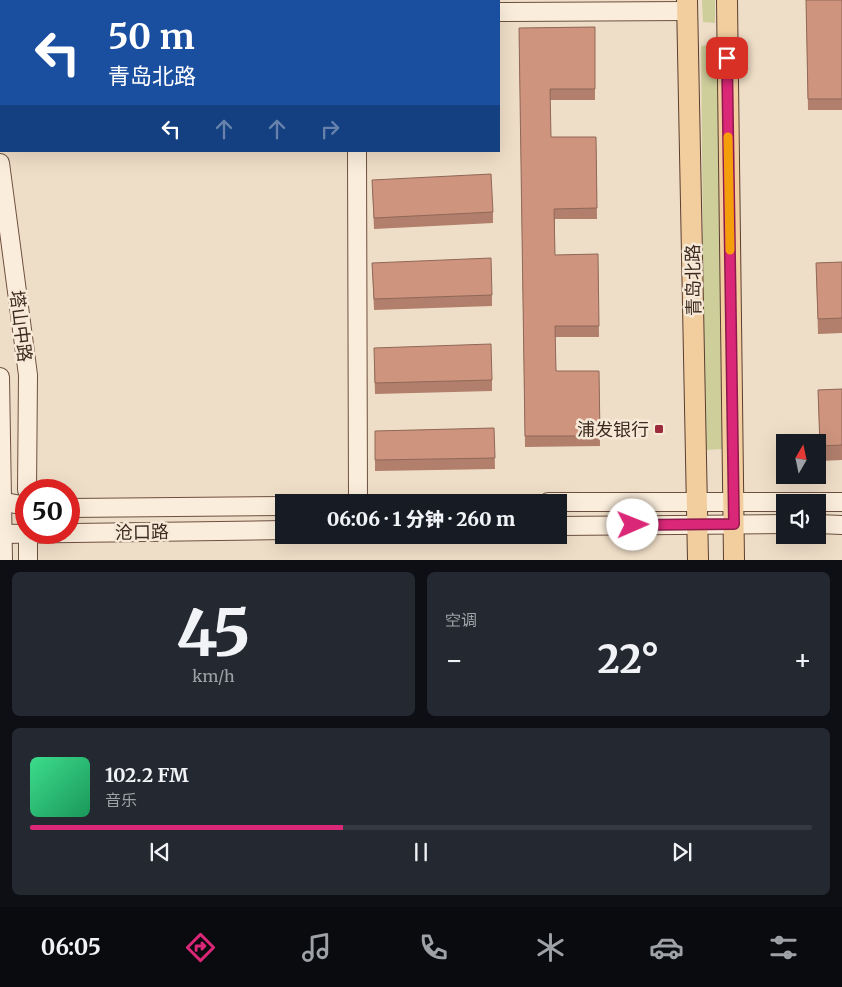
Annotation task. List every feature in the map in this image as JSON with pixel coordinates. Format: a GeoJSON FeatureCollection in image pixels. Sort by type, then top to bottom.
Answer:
{"type":"FeatureCollection","features":[{"type":"Feature","properties":{"kind":"main road"},"geometry":{"type":"LineString","coordinates":[[727,0],[734,560]]}},
{"type":"Feature","properties":{"kind":"main road"},"geometry":{"type":"LineString","coordinates":[[500,12],[687,6]]}},
{"type":"Feature","properties":{"kind":"main road","name":"青岛北路"},"geometry":{"type":"LineString","coordinates":[[687,6],[698,560]]}},
{"type":"Feature","properties":{"kind":"main road"},"geometry":{"type":"LineString","coordinates":[[357,152],[358,494]]}},
{"type":"Feature","properties":{"kind":"main road","name":"塔山中路"},"geometry":{"type":"LineString","coordinates":[[0,163],[28,375],[27,479]]}},
{"type":"Feature","properties":{"kind":"main road","name":"塔山中路"},"geometry":{"type":"LineString","coordinates":[[0,377],[1,534],[3,560]]}},
{"type":"Feature","properties":{"kind":"main road"},"geometry":{"type":"LineString","coordinates":[[2,501],[15,504]]}},
{"type":"Feature","properties":{"kind":"main road"},"geometry":{"type":"LineString","coordinates":[[567,502],[842,502]]}},
{"type":"Feature","properties":{"kind":"main road","name":"沧口路"},"geometry":{"type":"LineString","coordinates":[[80,508],[275,506]]}},
{"type":"Feature","properties":{"kind":"main road"},"geometry":{"type":"LineString","coordinates":[[567,526],[776,524]]}},
{"type":"Feature","properties":{"kind":"main road"},"geometry":{"type":"LineString","coordinates":[[826,524],[842,525]]}},
{"type":"Feature","properties":{"kind":"main road","name":"沧口路"},"geometry":{"type":"LineString","coordinates":[[80,532],[275,530]]}},
{"type":"Feature","properties":{"kind":"main road","name":"沧口路"},"geometry":{"type":"LineString","coordinates":[[1,534],[15,533]]}},
{"type":"Feature","properties":{"kind":"main road"},"geometry":{"type":"LineString","coordinates":[[28,544],[28,560]]}},
{"type":"Feature","properties":{"kind":"green space"},"geometry":{"type":"Polygon","coordinates":[[[702,0],[715,0],[715,23],[703,22],[702,0]]]}},
{"type":"Feature","properties":{"kind":"green space"},"geometry":{"type":"Polygon","coordinates":[[[719,44],[724,449],[705,450],[701,46],[719,44]]]}},
{"type":"Feature","properties":{"kind":"building"},"geometry":{"type":"Polygon","coordinates":[[[806,0],[842,0],[842,99],[808,99],[806,0]]]}},
{"type":"Feature","properties":{"kind":"building"},"geometry":{"type":"Polygon","coordinates":[[[595,27],[595,89],[550,89],[551,137],[596,137],[597,208],[554,209],[555,255],[598,254],[599,326],[555,326],[556,371],[599,371],[600,436],[525,436],[519,28],[595,27]]]}},
{"type":"Feature","properties":{"kind":"building"},"geometry":{"type":"Polygon","coordinates":[[[491,174],[493,212],[374,218],[372,180],[491,174]]]}},
{"type":"Feature","properties":{"kind":"building"},"geometry":{"type":"Polygon","coordinates":[[[491,258],[492,295],[374,299],[372,263],[491,258]]]}},
{"type":"Feature","properties":{"kind":"building"},"geometry":{"type":"Polygon","coordinates":[[[842,262],[842,318],[818,319],[816,263],[842,262]]]}},
{"type":"Feature","properties":{"kind":"building"},"geometry":{"type":"Polygon","coordinates":[[[491,344],[492,380],[375,383],[374,348],[491,344]]]}},
{"type":"Feature","properties":{"kind":"building"},"geometry":{"type":"Polygon","coordinates":[[[842,389],[842,445],[826,446],[826,434],[820,434],[818,390],[842,389]]]}},
{"type":"Feature","properties":{"kind":"building"},"geometry":{"type":"Polygon","coordinates":[[[494,428],[495,458],[375,460],[375,431],[494,428]]]}},
{"type":"Feature","properties":{"kind":"slow traffic"},"geometry":{"type":"LineString","coordinates":[[728,137],[730,250]]}},
{"type":"Feature","properties":{"kind":"place","name":"浦发银行"},"geometry":{"type":"Point","coordinates":[659,429]}},
{"type":"Feature","properties":{"kind":"route"},"geometry":{"type":"LineString","coordinates":[[633,525],[734,524],[727,58]]}}]}
